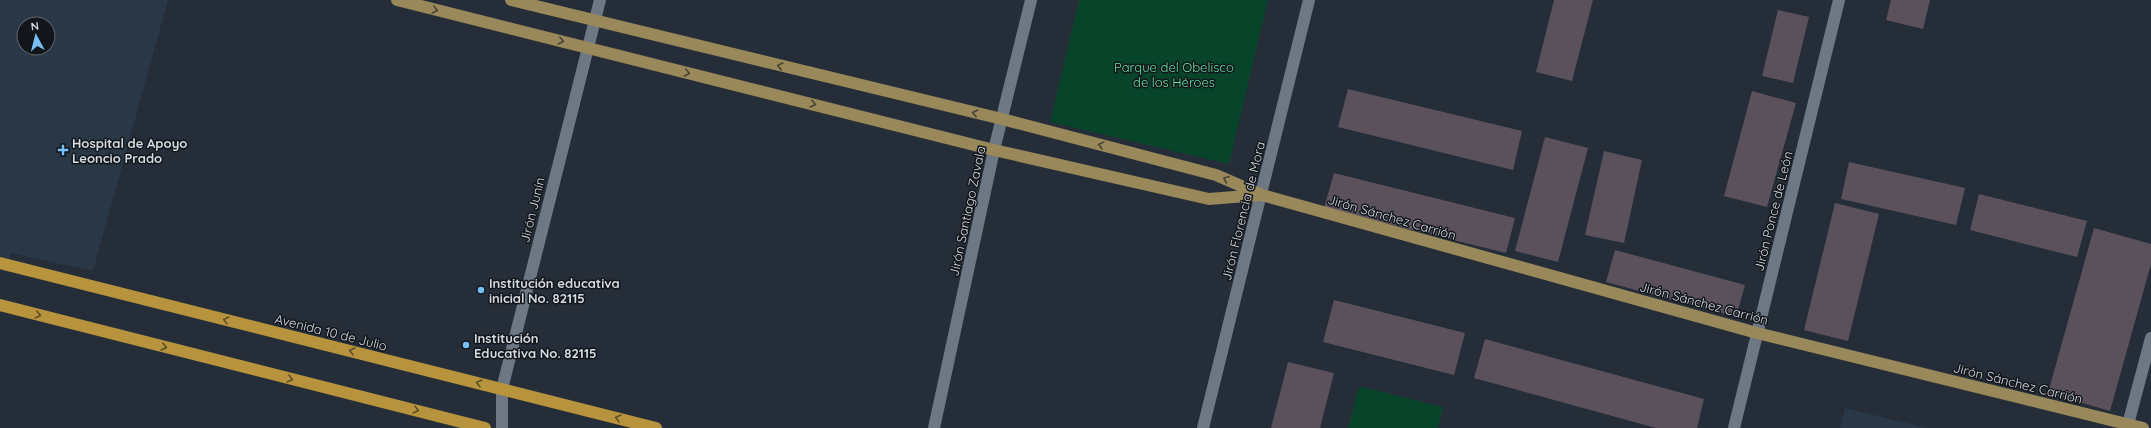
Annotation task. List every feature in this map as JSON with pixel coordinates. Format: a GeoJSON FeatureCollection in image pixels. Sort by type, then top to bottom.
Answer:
{"type":"FeatureCollection","features":[{"type":"Feature","properties":{"kind":"highway","name":"Avenida 10 de Julio"},"geometry":{"type":"LineString","coordinates":[[0,263],[656,428]]}},
{"type":"Feature","properties":{"kind":"highway"},"geometry":{"type":"LineString","coordinates":[[0,305],[485,428]]}},
{"type":"Feature","properties":{"kind":"main road"},"geometry":{"type":"LineString","coordinates":[[397,0],[994,150],[1210,199],[1262,195]]}},
{"type":"Feature","properties":{"kind":"main road"},"geometry":{"type":"LineString","coordinates":[[511,0],[594,22],[1002,119],[1216,175],[1262,195]]}},
{"type":"Feature","properties":{"kind":"main road","name":"Jirón Sánchez Carrión"},"geometry":{"type":"LineString","coordinates":[[1262,195],[1757,333],[2127,426],[2143,428]]}},
{"type":"Feature","properties":{"kind":"street","name":"Jirón Junín"},"geometry":{"type":"LineString","coordinates":[[502,428],[502,389],[600,0]]}},
{"type":"Feature","properties":{"kind":"street","name":"Jirón Santiago Zavala"},"geometry":{"type":"LineString","coordinates":[[934,428],[994,150],[1031,0]]}},
{"type":"Feature","properties":{"kind":"street","name":"Jirón Florencia de Mora"},"geometry":{"type":"LineString","coordinates":[[1203,428],[1262,195],[1309,0]]}},
{"type":"Feature","properties":{"kind":"street","name":"Jirón Ponce de León"},"geometry":{"type":"LineString","coordinates":[[1734,428],[1839,0]]}},
{"type":"Feature","properties":{"kind":"street"},"geometry":{"type":"LineString","coordinates":[[2127,426],[2151,338]]}},
{"type":"Feature","properties":{"kind":"shaded area","name":"Hospital de Apoyo Leoncio Prado"},"geometry":{"type":"Polygon","coordinates":[[[0,0],[168,0],[93,271],[11,253],[9,261],[0,258],[0,0]]]}},
{"type":"Feature","properties":{"kind":"shaded area"},"geometry":{"type":"Polygon","coordinates":[[[1845,408],[1927,428],[1840,428],[1845,408]]]}},
{"type":"Feature","properties":{"kind":"green space","name":"Parque del Obelisco de los Héroes"},"geometry":{"type":"Polygon","coordinates":[[[1079,0],[1268,0],[1229,164],[1050,122],[1079,0]]]}},
{"type":"Feature","properties":{"kind":"green space"},"geometry":{"type":"Polygon","coordinates":[[[1359,386],[1443,407],[1438,428],[1348,428],[1359,386]]]}},
{"type":"Feature","properties":{"kind":"building"},"geometry":{"type":"Polygon","coordinates":[[[1554,0],[1593,0],[1572,81],[1536,72],[1554,0]]]}},
{"type":"Feature","properties":{"kind":"building"},"geometry":{"type":"Polygon","coordinates":[[[1891,0],[1930,0],[1923,29],[1886,20],[1891,0]]]}},
{"type":"Feature","properties":{"kind":"building"},"geometry":{"type":"Polygon","coordinates":[[[1778,10],[1809,17],[1793,83],[1762,76],[1778,10]]]}},
{"type":"Feature","properties":{"kind":"building"},"geometry":{"type":"Polygon","coordinates":[[[1348,89],[1522,131],[1513,170],[1338,127],[1348,89]]]}},
{"type":"Feature","properties":{"kind":"building"},"geometry":{"type":"Polygon","coordinates":[[[1752,91],[1796,103],[1767,207],[1724,196],[1752,91]]]}},
{"type":"Feature","properties":{"kind":"building"},"geometry":{"type":"Polygon","coordinates":[[[1545,137],[1588,148],[1558,262],[1515,251],[1545,137]]]}},
{"type":"Feature","properties":{"kind":"building"},"geometry":{"type":"Polygon","coordinates":[[[1604,151],[1642,160],[1624,243],[1585,235],[1604,151]]]}},
{"type":"Feature","properties":{"kind":"building"},"geometry":{"type":"Polygon","coordinates":[[[1849,162],[1965,188],[1956,225],[1841,199],[1849,162]]]}},
{"type":"Feature","properties":{"kind":"building"},"geometry":{"type":"Polygon","coordinates":[[[1334,173],[1515,218],[1506,253],[1324,208],[1334,173]]]}},
{"type":"Feature","properties":{"kind":"building"},"geometry":{"type":"Polygon","coordinates":[[[1979,194],[2087,221],[2077,257],[1970,230],[1979,194]]]}},
{"type":"Feature","properties":{"kind":"building"},"geometry":{"type":"Polygon","coordinates":[[[1835,203],[1879,214],[1848,341],[1804,330],[1835,203]]]}},
{"type":"Feature","properties":{"kind":"building"},"geometry":{"type":"Polygon","coordinates":[[[2094,228],[2151,244],[2151,264],[2110,411],[2048,393],[2094,228]]]}},
{"type":"Feature","properties":{"kind":"building"},"geometry":{"type":"Polygon","coordinates":[[[1615,250],[1745,285],[1736,317],[1606,282],[1615,250]]]}},
{"type":"Feature","properties":{"kind":"building"},"geometry":{"type":"Polygon","coordinates":[[[1334,300],[1465,333],[1454,375],[1323,342],[1334,300]]]}},
{"type":"Feature","properties":{"kind":"building"},"geometry":{"type":"Polygon","coordinates":[[[1485,339],[1704,399],[1697,428],[1656,428],[1474,378],[1485,339]]]}},
{"type":"Feature","properties":{"kind":"building"},"geometry":{"type":"Polygon","coordinates":[[[1288,362],[1334,373],[1320,428],[1271,428],[1288,362]]]}},
{"type":"Feature","properties":{"kind":"place","name":"Hospital de Apoyo Leoncio Prado"},"geometry":{"type":"Point","coordinates":[63,150]}},
{"type":"Feature","properties":{"kind":"place","name":"Institución educativa inicial No. 82115"},"geometry":{"type":"Point","coordinates":[481,290]}},
{"type":"Feature","properties":{"kind":"place","name":"Institución Educativa No. 82115"},"geometry":{"type":"Point","coordinates":[466,345]}}]}
